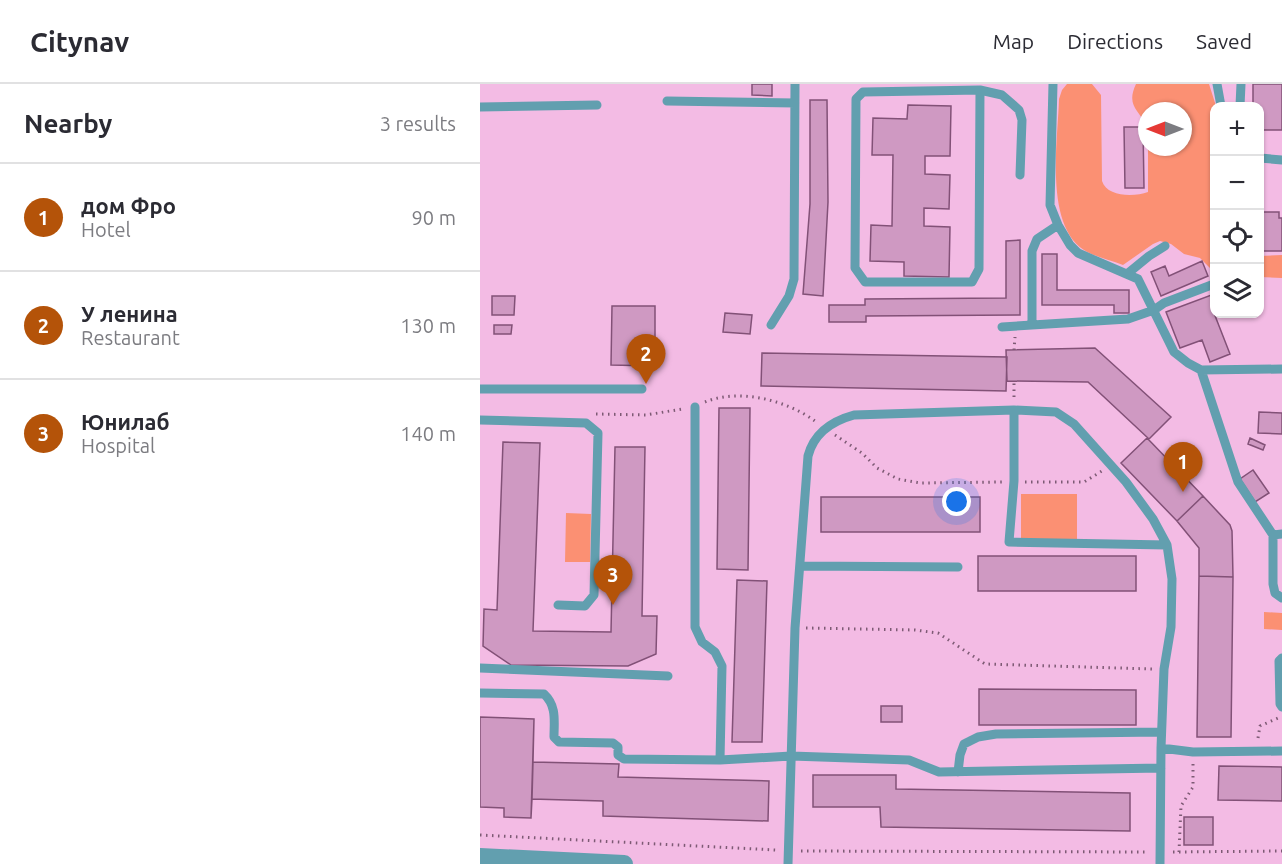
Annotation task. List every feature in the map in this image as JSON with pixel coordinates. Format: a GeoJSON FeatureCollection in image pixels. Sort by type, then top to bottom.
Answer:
{"type":"FeatureCollection","features":[{"type":"Feature","properties":{"kind":"street"},"geometry":{"type":"LineString","coordinates":[[480,857],[514,861],[624,864]]}},
{"type":"Feature","properties":{"kind":"lane"},"geometry":{"type":"LineString","coordinates":[[771,325],[789,296],[794,279],[795,84]]}},
{"type":"Feature","properties":{"kind":"lane"},"geometry":{"type":"LineString","coordinates":[[1053,84],[1050,205],[1070,245],[1078,253],[1138,279],[1174,352],[1201,370],[1282,369]]}},
{"type":"Feature","properties":{"kind":"lane"},"geometry":{"type":"LineString","coordinates":[[1217,84],[1220,102]]}},
{"type":"Feature","properties":{"kind":"lane"},"geometry":{"type":"LineString","coordinates":[[1240,84],[1240,102]]}},
{"type":"Feature","properties":{"kind":"lane"},"geometry":{"type":"LineString","coordinates":[[980,90],[979,269],[972,282],[865,282],[855,268],[856,99],[863,92],[937,87],[980,90],[1002,95],[1019,110],[1022,120],[1020,175]]}},
{"type":"Feature","properties":{"kind":"lane"},"geometry":{"type":"LineString","coordinates":[[667,101],[795,103]]}},
{"type":"Feature","properties":{"kind":"lane"},"geometry":{"type":"LineString","coordinates":[[480,107],[597,105]]}},
{"type":"Feature","properties":{"kind":"lane"},"geometry":{"type":"LineString","coordinates":[[1264,158],[1282,160]]}},
{"type":"Feature","properties":{"kind":"lane"},"geometry":{"type":"LineString","coordinates":[[1032,324],[1032,251],[1037,239],[1058,225]]}},
{"type":"Feature","properties":{"kind":"lane"},"geometry":{"type":"LineString","coordinates":[[1127,274],[1165,246]]}},
{"type":"Feature","properties":{"kind":"lane"},"geometry":{"type":"LineString","coordinates":[[1002,327],[1128,320],[1210,286]]}},
{"type":"Feature","properties":{"kind":"lane"},"geometry":{"type":"LineString","coordinates":[[1201,370],[1238,482],[1277,535],[1273,584],[1275,593],[1282,598]]}},
{"type":"Feature","properties":{"kind":"lane"},"geometry":{"type":"LineString","coordinates":[[480,389],[642,389]]}},
{"type":"Feature","properties":{"kind":"lane"},"geometry":{"type":"LineString","coordinates":[[695,407],[694,627],[702,642],[715,652],[722,666],[720,760]]}},
{"type":"Feature","properties":{"kind":"lane"},"geometry":{"type":"LineString","coordinates":[[1014,410],[1014,482],[1009,542],[1167,544]]}},
{"type":"Feature","properties":{"kind":"lane"},"geometry":{"type":"LineString","coordinates":[[788,864],[795,628],[810,446],[825,429],[840,419],[854,415],[1014,410],[1056,412],[1074,424],[1126,482],[1167,544],[1172,591],[1171,627],[1164,669],[1161,732],[1160,864]]}},
{"type":"Feature","properties":{"kind":"lane"},"geometry":{"type":"LineString","coordinates":[[480,420],[586,423],[598,433],[594,595],[585,606],[558,605]]}},
{"type":"Feature","properties":{"kind":"lane"},"geometry":{"type":"LineString","coordinates":[[800,566],[958,567]]}},
{"type":"Feature","properties":{"kind":"lane"},"geometry":{"type":"LineString","coordinates":[[1282,658],[1279,661],[1280,704],[1282,707]]}},
{"type":"Feature","properties":{"kind":"lane"},"geometry":{"type":"LineString","coordinates":[[480,668],[668,676]]}},
{"type":"Feature","properties":{"kind":"lane"},"geometry":{"type":"LineString","coordinates":[[480,693],[544,694],[554,706],[554,737],[559,742],[614,742],[618,747],[618,755],[624,759],[720,760],[790,756],[909,760],[939,772],[1161,768]]}},
{"type":"Feature","properties":{"kind":"lane"},"geometry":{"type":"LineString","coordinates":[[958,772],[964,744],[978,737],[996,734],[1161,732]]}},
{"type":"Feature","properties":{"kind":"lane"},"geometry":{"type":"LineString","coordinates":[[1161,748],[1193,752],[1282,751]]}},
{"type":"Feature","properties":{"kind":"path"},"geometry":{"type":"LineString","coordinates":[[587,414],[646,415],[695,407],[725,395],[764,400],[789,406],[861,453],[877,468],[898,478],[920,483],[1084,482],[1111,466]]}},
{"type":"Feature","properties":{"kind":"path"},"geometry":{"type":"LineString","coordinates":[[795,628],[915,630],[938,633],[985,664],[1164,669]]}},
{"type":"Feature","properties":{"kind":"path"},"geometry":{"type":"LineString","coordinates":[[1256,752],[1260,726],[1282,716]]}},
{"type":"Feature","properties":{"kind":"path"},"geometry":{"type":"LineString","coordinates":[[1179,852],[1181,806],[1193,787],[1193,752]]}},
{"type":"Feature","properties":{"kind":"path"},"geometry":{"type":"LineString","coordinates":[[480,835],[789,851],[1282,851]]}},
{"type":"Feature","properties":{"kind":"shaded area"},"geometry":{"type":"Polygon","coordinates":[[[1067,84],[1092,84],[1101,95],[1102,181],[1109,190],[1115,193],[1136,195],[1148,192],[1148,156],[1192,156],[1192,102],[1138,102],[1138,112],[1132,97],[1136,84],[1209,84],[1215,102],[1210,102],[1210,268],[1200,258],[1184,254],[1171,244],[1160,241],[1123,265],[1084,250],[1071,238],[1058,202],[1056,180],[1059,99],[1067,84]]]}},
{"type":"Feature","properties":{"kind":"shaded area"},"geometry":{"type":"Polygon","coordinates":[[[1282,255],[1282,278],[1264,277],[1264,256],[1282,255]]]}},
{"type":"Feature","properties":{"kind":"shaded area"},"geometry":{"type":"Polygon","coordinates":[[[1021,494],[1077,494],[1077,539],[1021,539],[1021,494]]]}},
{"type":"Feature","properties":{"kind":"shaded area"},"geometry":{"type":"Polygon","coordinates":[[[566,513],[591,514],[590,562],[565,562],[566,513]]]}},
{"type":"Feature","properties":{"kind":"shaded area"},"geometry":{"type":"Polygon","coordinates":[[[1264,612],[1282,613],[1282,630],[1264,629],[1264,612]]]}},
{"type":"Feature","properties":{"kind":"building"},"geometry":{"type":"Polygon","coordinates":[[[752,84],[772,84],[772,96],[752,95],[752,84]]]}},
{"type":"Feature","properties":{"kind":"building"},"geometry":{"type":"Polygon","coordinates":[[[1253,84],[1282,84],[1282,130],[1264,130],[1264,102],[1253,102],[1253,84]]]}},
{"type":"Feature","properties":{"kind":"building"},"geometry":{"type":"Polygon","coordinates":[[[810,100],[827,100],[828,202],[823,296],[803,294],[810,204],[810,100]]]}},
{"type":"Feature","properties":{"kind":"building"},"geometry":{"type":"Polygon","coordinates":[[[908,105],[951,106],[950,156],[925,156],[925,174],[950,175],[949,209],[924,208],[924,226],[950,227],[949,277],[904,276],[904,262],[870,261],[871,225],[892,226],[893,155],[872,155],[873,118],[907,119],[908,105]]]}},
{"type":"Feature","properties":{"kind":"building"},"geometry":{"type":"Polygon","coordinates":[[[1124,127],[1138,127],[1138,156],[1143,156],[1144,188],[1125,188],[1124,127]]]}},
{"type":"Feature","properties":{"kind":"building"},"geometry":{"type":"Polygon","coordinates":[[[1264,212],[1279,212],[1279,218],[1282,218],[1282,251],[1264,251],[1264,212]]]}},
{"type":"Feature","properties":{"kind":"building"},"geometry":{"type":"Polygon","coordinates":[[[1020,240],[1020,315],[866,316],[866,322],[829,322],[829,305],[865,305],[865,299],[1006,298],[1006,241],[1020,240]]]}},
{"type":"Feature","properties":{"kind":"building"},"geometry":{"type":"Polygon","coordinates":[[[1042,254],[1057,254],[1057,290],[1129,290],[1129,313],[1114,313],[1114,305],[1042,305],[1042,254]]]}},
{"type":"Feature","properties":{"kind":"building"},"geometry":{"type":"Polygon","coordinates":[[[1202,261],[1208,276],[1161,296],[1151,272],[1165,266],[1169,276],[1202,261]]]}},
{"type":"Feature","properties":{"kind":"building"},"geometry":{"type":"Polygon","coordinates":[[[492,296],[515,296],[514,315],[492,315],[492,296]]]}},
{"type":"Feature","properties":{"kind":"building"},"geometry":{"type":"Polygon","coordinates":[[[1210,296],[1210,318],[1216,318],[1230,354],[1210,362],[1202,340],[1180,348],[1166,312],[1210,296]]]}},
{"type":"Feature","properties":{"kind":"building"},"geometry":{"type":"Polygon","coordinates":[[[612,306],[655,306],[655,366],[611,365],[612,306]]]}},
{"type":"Feature","properties":{"kind":"building"},"geometry":{"type":"Polygon","coordinates":[[[725,313],[752,315],[750,334],[723,332],[725,313]]]}},
{"type":"Feature","properties":{"kind":"building"},"geometry":{"type":"Polygon","coordinates":[[[494,325],[512,325],[511,334],[494,334],[494,325]]]}},
{"type":"Feature","properties":{"kind":"building"},"geometry":{"type":"Polygon","coordinates":[[[1095,348],[1171,417],[1149,439],[1088,382],[1007,381],[1006,350],[1095,348]]]}},
{"type":"Feature","properties":{"kind":"building"},"geometry":{"type":"Polygon","coordinates":[[[762,353],[1007,357],[1006,391],[761,386],[762,353]]]}},
{"type":"Feature","properties":{"kind":"building"},"geometry":{"type":"Polygon","coordinates":[[[719,408],[750,408],[748,570],[717,569],[719,408]]]}},
{"type":"Feature","properties":{"kind":"building"},"geometry":{"type":"Polygon","coordinates":[[[1259,412],[1282,413],[1282,434],[1258,433],[1259,412]]]}},
{"type":"Feature","properties":{"kind":"building"},"geometry":{"type":"Polygon","coordinates":[[[1147,438],[1203,496],[1177,521],[1121,463],[1147,438]]]}},
{"type":"Feature","properties":{"kind":"building"},"geometry":{"type":"Polygon","coordinates":[[[1250,438],[1265,445],[1263,450],[1248,444],[1250,438]]]}},
{"type":"Feature","properties":{"kind":"building"},"geometry":{"type":"Polygon","coordinates":[[[503,442],[540,443],[533,631],[611,632],[615,447],[645,447],[642,616],[657,616],[656,654],[628,666],[511,665],[483,646],[484,609],[497,610],[503,442]]]}},
{"type":"Feature","properties":{"kind":"building"},"geometry":{"type":"Polygon","coordinates":[[[1253,470],[1269,493],[1255,502],[1240,479],[1253,470]]]}},
{"type":"Feature","properties":{"kind":"building"},"geometry":{"type":"Polygon","coordinates":[[[1203,496],[1230,525],[1233,577],[1199,576],[1199,548],[1177,521],[1203,496]]]}},
{"type":"Feature","properties":{"kind":"building"},"geometry":{"type":"Polygon","coordinates":[[[821,497],[980,497],[980,532],[821,532],[821,497]]]}},
{"type":"Feature","properties":{"kind":"building"},"geometry":{"type":"Polygon","coordinates":[[[978,556],[1136,556],[1136,591],[978,591],[978,556]]]}},
{"type":"Feature","properties":{"kind":"building"},"geometry":{"type":"Polygon","coordinates":[[[1199,576],[1233,577],[1231,737],[1197,737],[1199,576]]]}},
{"type":"Feature","properties":{"kind":"building"},"geometry":{"type":"Polygon","coordinates":[[[737,580],[767,581],[762,742],[732,742],[737,580]]]}},
{"type":"Feature","properties":{"kind":"building"},"geometry":{"type":"Polygon","coordinates":[[[979,689],[1136,690],[1136,725],[979,725],[979,689]]]}},
{"type":"Feature","properties":{"kind":"building"},"geometry":{"type":"Polygon","coordinates":[[[881,706],[902,706],[902,722],[881,722],[881,706]]]}},
{"type":"Feature","properties":{"kind":"building"},"geometry":{"type":"Polygon","coordinates":[[[480,717],[534,719],[533,762],[619,764],[618,777],[769,781],[768,821],[603,816],[603,801],[532,799],[531,818],[504,817],[504,808],[480,807],[480,717]]]}},
{"type":"Feature","properties":{"kind":"building"},"geometry":{"type":"Polygon","coordinates":[[[480,717],[534,719],[531,818],[504,817],[504,808],[480,807],[480,717]]]}},
{"type":"Feature","properties":{"kind":"building"},"geometry":{"type":"Polygon","coordinates":[[[533,762],[619,764],[618,777],[769,781],[768,821],[603,816],[603,801],[532,799],[533,762]]]}},
{"type":"Feature","properties":{"kind":"building"},"geometry":{"type":"Polygon","coordinates":[[[1219,766],[1282,767],[1282,801],[1218,800],[1219,766]]]}},
{"type":"Feature","properties":{"kind":"building"},"geometry":{"type":"Polygon","coordinates":[[[813,775],[896,775],[896,789],[1130,793],[1130,831],[881,827],[880,807],[813,807],[813,775]]]}},
{"type":"Feature","properties":{"kind":"building"},"geometry":{"type":"Polygon","coordinates":[[[1184,817],[1213,817],[1213,845],[1184,845],[1184,817]]]}},
{"type":"Feature","properties":{"kind":"place","name":"У ленина"},"geometry":{"type":"Point","coordinates":[646,384]}},
{"type":"Feature","properties":{"kind":"place","name":"дом Фро"},"geometry":{"type":"Point","coordinates":[1183,492]}},
{"type":"Feature","properties":{"kind":"place","name":"Юнилаб"},"geometry":{"type":"Point","coordinates":[613,605]}}]}
